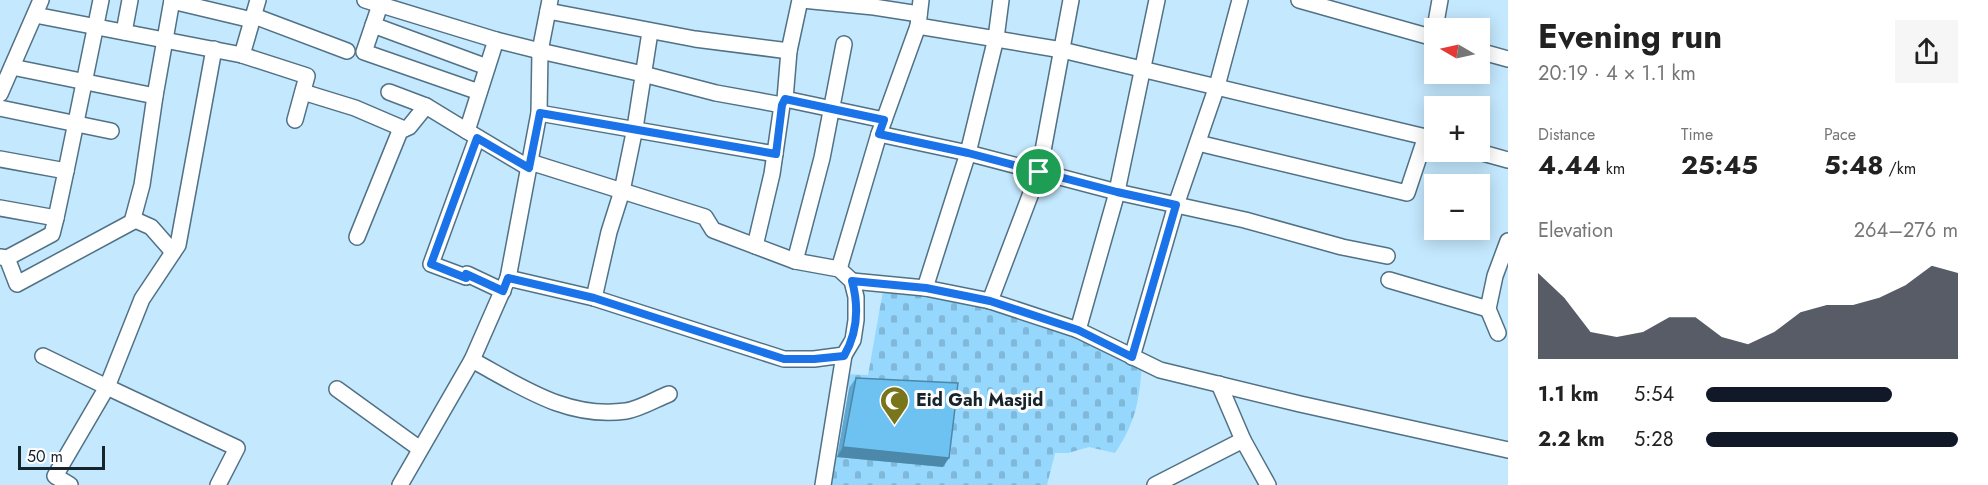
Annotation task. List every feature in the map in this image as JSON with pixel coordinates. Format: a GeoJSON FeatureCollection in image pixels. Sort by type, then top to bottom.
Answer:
{"type":"FeatureCollection","features":[{"type":"Feature","properties":{"kind":"street"},"geometry":{"type":"LineString","coordinates":[[0,94],[41,0]]}},
{"type":"Feature","properties":{"kind":"street"},"geometry":{"type":"LineString","coordinates":[[101,0],[52,234],[3,257],[17,284],[132,222],[142,185],[172,0],[253,18],[347,51]]}},
{"type":"Feature","properties":{"kind":"street"},"geometry":{"type":"LineString","coordinates":[[124,32],[130,0]]}},
{"type":"Feature","properties":{"kind":"street"},"geometry":{"type":"LineString","coordinates":[[242,55],[258,0]]}},
{"type":"Feature","properties":{"kind":"street"},"geometry":{"type":"LineString","coordinates":[[755,246],[776,154],[789,51],[801,0],[919,13],[996,38],[1062,50],[1424,137]]}},
{"type":"Feature","properties":{"kind":"street"},"geometry":{"type":"LineString","coordinates":[[926,288],[968,153],[996,38],[1001,0]]}},
{"type":"Feature","properties":{"kind":"street"},"geometry":{"type":"LineString","coordinates":[[990,301],[1039,172],[1071,0]]}},
{"type":"Feature","properties":{"kind":"street"},"geometry":{"type":"LineString","coordinates":[[1078,330],[1117,192],[1157,0]]}},
{"type":"Feature","properties":{"kind":"street"},"geometry":{"type":"LineString","coordinates":[[1132,357],[1176,205],[1217,86],[1240,0]]}},
{"type":"Feature","properties":{"kind":"street"},"geometry":{"type":"LineString","coordinates":[[1299,0],[1424,31]]}},
{"type":"Feature","properties":{"kind":"street"},"geometry":{"type":"LineString","coordinates":[[1437,18],[1440,0]]}},
{"type":"Feature","properties":{"kind":"street"},"geometry":{"type":"LineString","coordinates":[[479,92],[364,52],[373,25],[373,3],[413,7],[496,40],[716,93],[832,108],[882,127],[1039,172],[1245,220],[1342,247],[1386,256]]}},
{"type":"Feature","properties":{"kind":"street"},"geometry":{"type":"LineString","coordinates":[[400,485],[472,360],[506,284],[540,113],[540,51],[549,5],[650,32],[723,44],[789,51]]}},
{"type":"Feature","properties":{"kind":"street"},"geometry":{"type":"LineString","coordinates":[[839,269],[919,13]]}},
{"type":"Feature","properties":{"kind":"street"},"geometry":{"type":"LineString","coordinates":[[35,15],[242,55],[307,76],[295,120]]}},
{"type":"Feature","properties":{"kind":"street"},"geometry":{"type":"LineString","coordinates":[[373,25],[487,67]]}},
{"type":"Feature","properties":{"kind":"street"},"geometry":{"type":"LineString","coordinates":[[594,298],[609,232],[622,191],[635,128],[650,32]]}},
{"type":"Feature","properties":{"kind":"street"},"geometry":{"type":"LineString","coordinates":[[496,40],[479,92],[472,134],[431,264],[466,278],[466,274],[506,284],[594,298],[784,359],[844,356]]}},
{"type":"Feature","properties":{"kind":"street"},"geometry":{"type":"LineString","coordinates":[[795,261],[822,158],[844,44]]}},
{"type":"Feature","properties":{"kind":"street"},"geometry":{"type":"LineString","coordinates":[[70,485],[55,476],[107,387],[142,299],[178,245],[214,49]]}},
{"type":"Feature","properties":{"kind":"street"},"geometry":{"type":"LineString","coordinates":[[1490,54],[1508,59]]}},
{"type":"Feature","properties":{"kind":"street"},"geometry":{"type":"LineString","coordinates":[[12,67],[155,96]]}},
{"type":"Feature","properties":{"kind":"street"},"geometry":{"type":"LineString","coordinates":[[303,92],[355,108],[404,129]]}},
{"type":"Feature","properties":{"kind":"street"},"geometry":{"type":"LineString","coordinates":[[389,92],[426,106],[530,165],[705,217],[713,230],[795,261],[839,269],[852,281],[856,297],[856,320],[853,340],[844,356],[823,485]]}},
{"type":"Feature","properties":{"kind":"street"},"geometry":{"type":"LineString","coordinates":[[357,237],[400,131],[409,127],[426,106]]}},
{"type":"Feature","properties":{"kind":"street"},"geometry":{"type":"LineString","coordinates":[[0,108],[111,131]]}},
{"type":"Feature","properties":{"kind":"street"},"geometry":{"type":"LineString","coordinates":[[540,113],[776,154]]}},
{"type":"Feature","properties":{"kind":"street"},"geometry":{"type":"LineString","coordinates":[[1198,143],[1407,193],[1424,152]]}},
{"type":"Feature","properties":{"kind":"street"},"geometry":{"type":"LineString","coordinates":[[1490,155],[1508,160]]}},
{"type":"Feature","properties":{"kind":"street"},"geometry":{"type":"LineString","coordinates":[[0,159],[66,171]]}},
{"type":"Feature","properties":{"kind":"street"},"geometry":{"type":"LineString","coordinates":[[0,208],[56,218]]}},
{"type":"Feature","properties":{"kind":"street"},"geometry":{"type":"LineString","coordinates":[[133,219],[151,228],[173,252]]}},
{"type":"Feature","properties":{"kind":"street"},"geometry":{"type":"LineString","coordinates":[[1488,309],[1501,286],[1508,242]]}},
{"type":"Feature","properties":{"kind":"street"},"geometry":{"type":"LineString","coordinates":[[1389,280],[1488,309]]}},
{"type":"Feature","properties":{"kind":"street"},"geometry":{"type":"LineString","coordinates":[[852,281],[926,288],[990,301],[1078,330],[1160,370],[1508,450]]}},
{"type":"Feature","properties":{"kind":"street"},"geometry":{"type":"LineString","coordinates":[[1488,309],[1498,333]]}},
{"type":"Feature","properties":{"kind":"street"},"geometry":{"type":"LineString","coordinates":[[43,356],[237,448],[218,485]]}},
{"type":"Feature","properties":{"kind":"street"},"geometry":{"type":"LineString","coordinates":[[472,360],[546,400],[588,412],[628,411],[669,394]]}},
{"type":"Feature","properties":{"kind":"street"},"geometry":{"type":"LineString","coordinates":[[1219,384],[1243,440],[1268,485]]}},
{"type":"Feature","properties":{"kind":"street"},"geometry":{"type":"LineString","coordinates":[[336,389],[420,449]]}},
{"type":"Feature","properties":{"kind":"street"},"geometry":{"type":"LineString","coordinates":[[1155,485],[1243,440]]}},
{"type":"Feature","properties":{"kind":"green space"},"geometry":{"type":"Polygon","coordinates":[[[923,290],[997,307],[1076,334],[1142,365],[1132,421],[1115,453],[1089,447],[1068,453],[1055,453],[1047,485],[828,485],[832,456],[942,467],[951,393],[842,387],[844,374],[868,375],[883,291],[923,290]]]}},
{"type":"Feature","properties":{"kind":"building","name":"Eid Gah Masjid"},"geometry":{"type":"Polygon","coordinates":[[[856,378],[958,383],[949,458],[843,447],[856,378]]]}},
{"type":"Feature","properties":{"kind":"place","name":"Eid Gah Masjid"},"geometry":{"type":"Point","coordinates":[895,426]}},
{"type":"Feature","properties":{"kind":"route"},"geometry":{"type":"LineString","coordinates":[[785,99],[884,120],[879,134],[968,153],[1039,172],[1176,205],[1132,357],[1078,330],[990,301],[926,288],[852,281],[856,297],[856,320],[853,340],[844,356],[784,359],[594,298],[508,278],[503,291],[466,274],[466,278],[431,264],[477,138],[529,168],[540,113],[776,154],[782,105],[785,99]]}}]}
